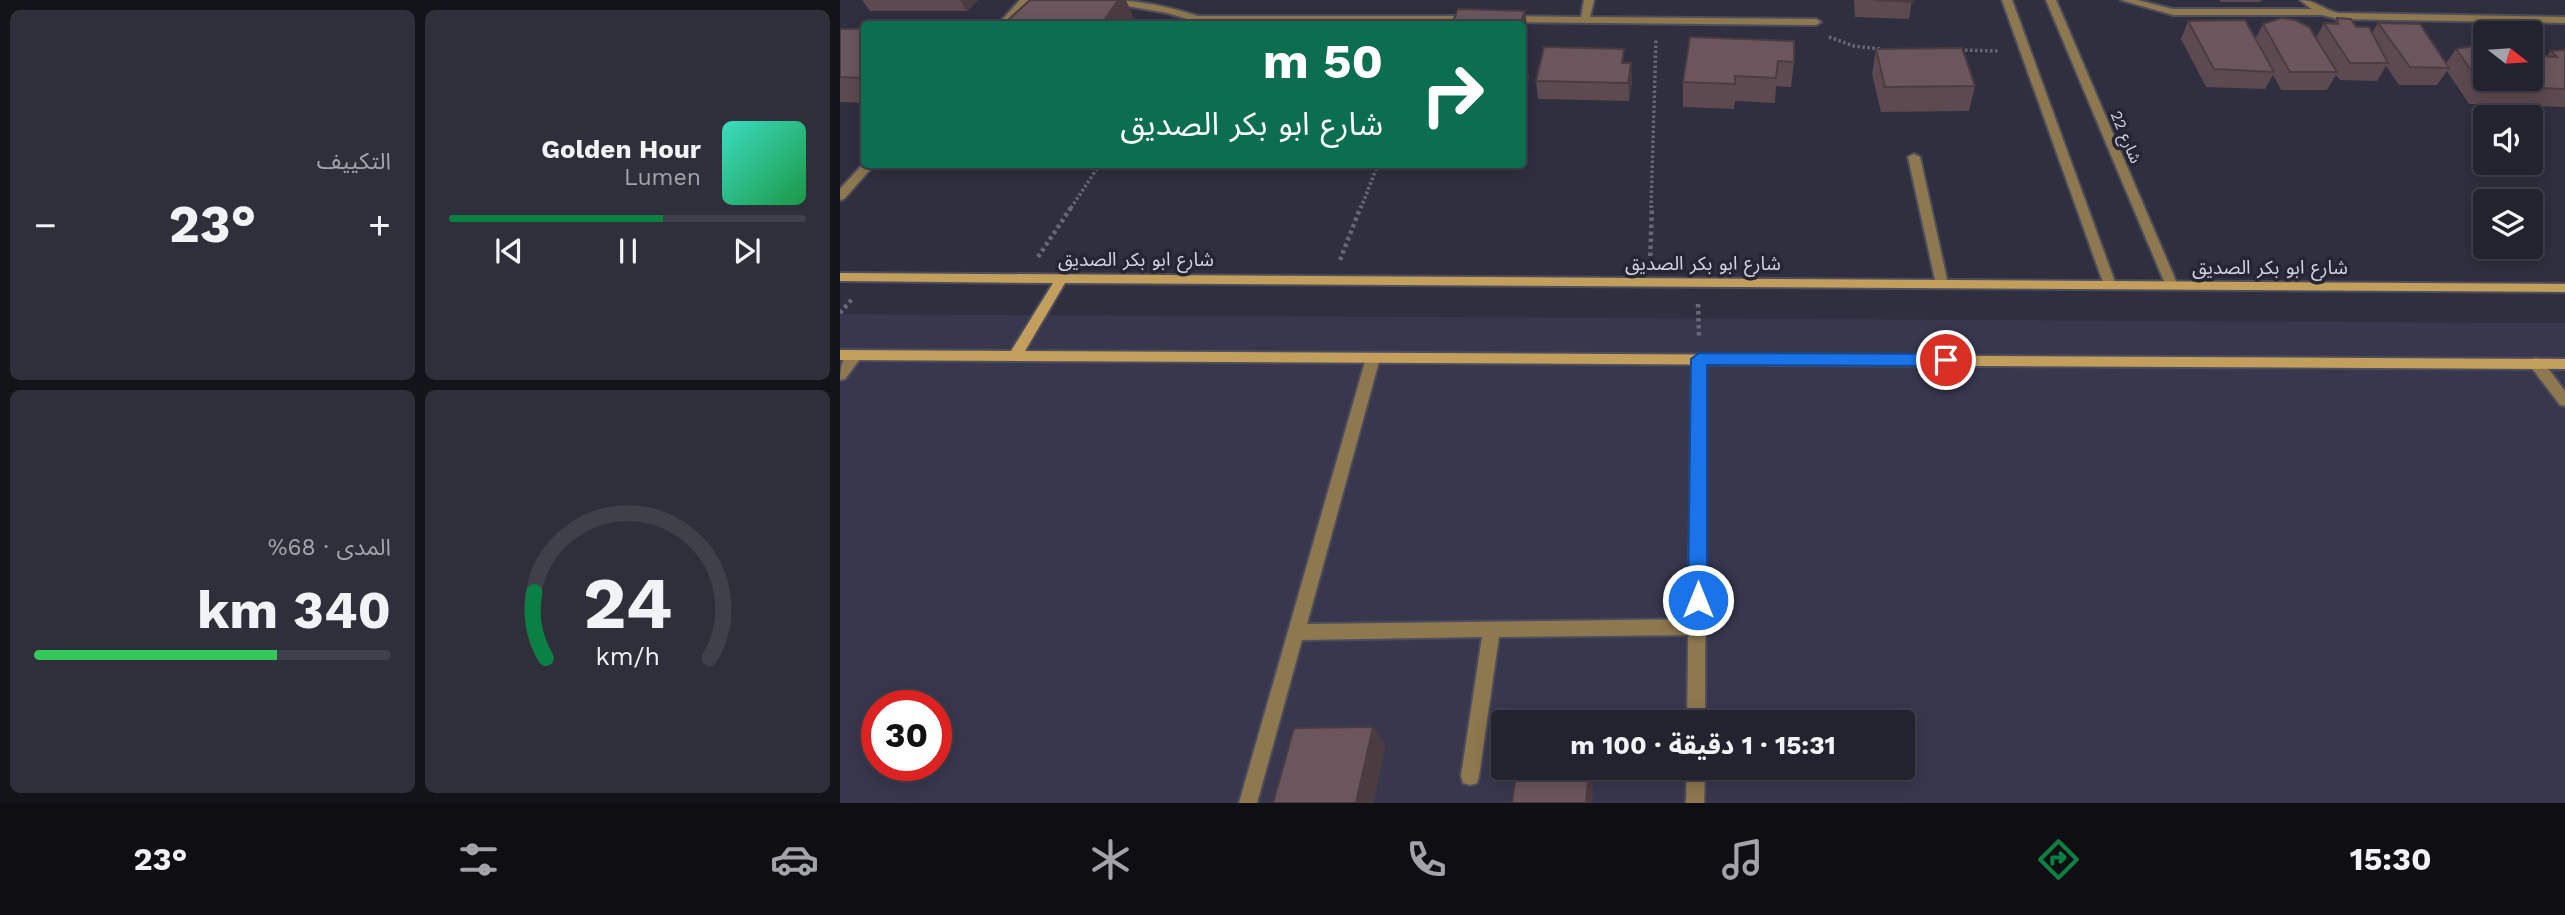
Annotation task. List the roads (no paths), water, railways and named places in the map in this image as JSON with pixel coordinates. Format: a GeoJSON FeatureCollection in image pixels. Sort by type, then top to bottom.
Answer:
{"type":"FeatureCollection","features":[{"type":"Feature","properties":{"kind":"main road","name":"شارع ابو بكر الصديق"},"geometry":{"type":"LineString","coordinates":[[840,277],[2565,288]]}},
{"type":"Feature","properties":{"kind":"main road"},"geometry":{"type":"LineString","coordinates":[[1015,356],[1062,278]]}},
{"type":"Feature","properties":{"kind":"main road"},"geometry":{"type":"LineString","coordinates":[[840,355],[2565,363]]}},
{"type":"Feature","properties":{"kind":"street"},"geometry":{"type":"LineString","coordinates":[[1005,21],[1026,0]]}},
{"type":"Feature","properties":{"kind":"street"},"geometry":{"type":"LineString","coordinates":[[1110,0],[1169,10],[1197,19],[1657,19],[1816,22]]}},
{"type":"Feature","properties":{"kind":"street"},"geometry":{"type":"LineString","coordinates":[[1585,19],[1589,0]]}},
{"type":"Feature","properties":{"kind":"street"},"geometry":{"type":"LineString","coordinates":[[2007,0],[2110,285]]}},
{"type":"Feature","properties":{"kind":"street","name":"شارع 22"},"geometry":{"type":"LineString","coordinates":[[2051,0],[2172,286]]}},
{"type":"Feature","properties":{"kind":"street"},"geometry":{"type":"LineString","coordinates":[[2126,0],[2173,12],[2321,12],[2355,17],[2565,20]]}},
{"type":"Feature","properties":{"kind":"street"},"geometry":{"type":"LineString","coordinates":[[2305,0],[2321,12]]}},
{"type":"Feature","properties":{"kind":"street"},"geometry":{"type":"LineString","coordinates":[[1914,157],[1942,284]]}},
{"type":"Feature","properties":{"kind":"street"},"geometry":{"type":"LineString","coordinates":[[840,197],[866,168]]}},
{"type":"Feature","properties":{"kind":"street"},"geometry":{"type":"LineString","coordinates":[[840,375],[856,355]]}},
{"type":"Feature","properties":{"kind":"street"},"geometry":{"type":"LineString","coordinates":[[1248,803],[1373,358]]}},
{"type":"Feature","properties":{"kind":"street"},"geometry":{"type":"LineString","coordinates":[[1696,710],[1699,359]]}},
{"type":"Feature","properties":{"kind":"street"},"geometry":{"type":"LineString","coordinates":[[2536,363],[2565,401]]}},
{"type":"Feature","properties":{"kind":"street"},"geometry":{"type":"LineString","coordinates":[[1296,632],[1697,627]]}},
{"type":"Feature","properties":{"kind":"street"},"geometry":{"type":"LineString","coordinates":[[1470,776],[1492,629]]}},
{"type":"Feature","properties":{"kind":"street"},"geometry":{"type":"LineString","coordinates":[[1695,803],[1696,780]]}}]}
